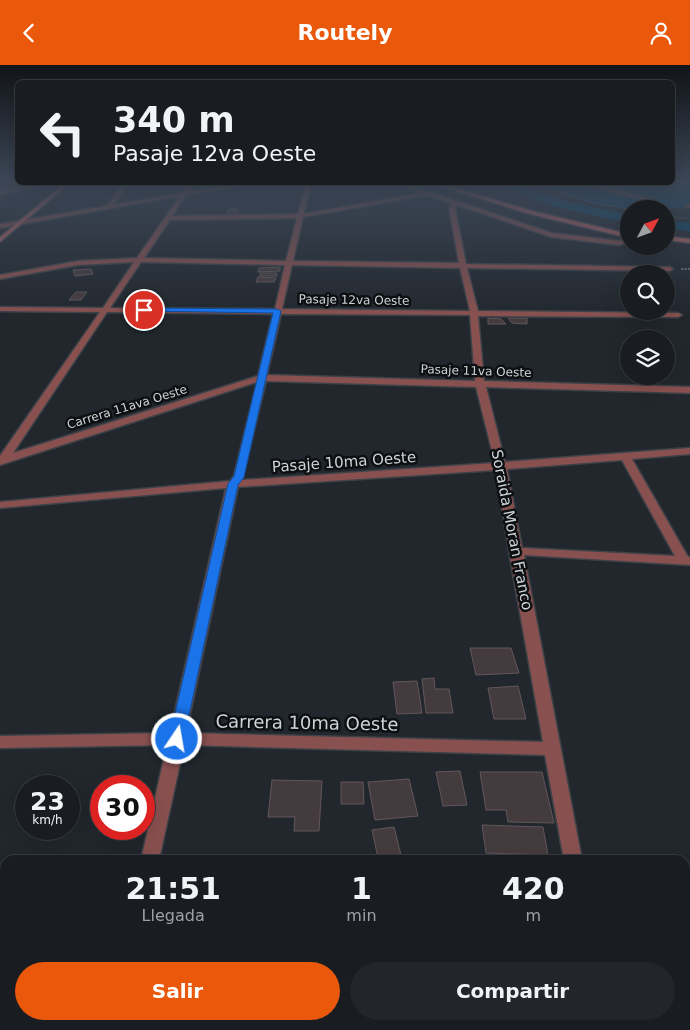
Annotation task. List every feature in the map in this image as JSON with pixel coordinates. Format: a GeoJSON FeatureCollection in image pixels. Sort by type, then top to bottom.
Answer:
{"type":"FeatureCollection","features":[{"type":"Feature","properties":{"kind":"main road"},"geometry":{"type":"LineString","coordinates":[[0,240],[16,227]]}},
{"type":"Feature","properties":{"kind":"main road"},"geometry":{"type":"LineString","coordinates":[[589,227],[620,234]]}},
{"type":"Feature","properties":{"kind":"main road"},"geometry":{"type":"LineString","coordinates":[[601,227],[620,230]]}},
{"type":"Feature","properties":{"kind":"main road"},"geometry":{"type":"LineString","coordinates":[[675,239],[690,241]]}},
{"type":"Feature","properties":{"kind":"main road"},"geometry":{"type":"LineString","coordinates":[[675,243],[690,245]]}},
{"type":"Feature","properties":{"kind":"street"},"geometry":{"type":"LineString","coordinates":[[1,461],[162,227]]}},
{"type":"Feature","properties":{"kind":"street"},"geometry":{"type":"LineString","coordinates":[[151,855],[233,484],[239,477],[298,227]]}},
{"type":"Feature","properties":{"kind":"street","name":"Soraida Moran Franco"},"geometry":{"type":"LineString","coordinates":[[456,227],[474,313],[480,383],[501,467],[572,855]]}},
{"type":"Feature","properties":{"kind":"street"},"geometry":{"type":"LineString","coordinates":[[528,227],[551,235],[620,243]]}},
{"type":"Feature","properties":{"kind":"street"},"geometry":{"type":"LineString","coordinates":[[0,277],[87,261],[139,260],[620,268]]}},
{"type":"Feature","properties":{"kind":"street","name":"Pasaje 12va Oeste"},"geometry":{"type":"LineString","coordinates":[[0,309],[678,315]]}},
{"type":"Feature","properties":{"kind":"street","name":"Carrera 11ava Oeste"},"geometry":{"type":"LineString","coordinates":[[1,461],[261,378]]}},
{"type":"Feature","properties":{"kind":"street","name":"Pasaje 11va Oeste"},"geometry":{"type":"LineString","coordinates":[[261,378],[690,390]]}},
{"type":"Feature","properties":{"kind":"street","name":"Pasaje 10ma Oeste"},"geometry":{"type":"LineString","coordinates":[[0,505],[233,484],[501,467],[690,451]]}},
{"type":"Feature","properties":{"kind":"street"},"geometry":{"type":"LineString","coordinates":[[626,457],[686,560]]}},
{"type":"Feature","properties":{"kind":"street"},"geometry":{"type":"LineString","coordinates":[[515,551],[686,560]]}},
{"type":"Feature","properties":{"kind":"street","name":"Carrera 10ma Oeste"},"geometry":{"type":"LineString","coordinates":[[0,742],[177,739],[554,749]]}},
{"type":"Feature","properties":{"kind":"building"},"geometry":{"type":"Polygon","coordinates":[[[280,267],[280,271],[258,272],[259,268],[280,267]]]}},
{"type":"Feature","properties":{"kind":"building"},"geometry":{"type":"Polygon","coordinates":[[[91,269],[93,274],[75,276],[73,270],[91,269]]]}},
{"type":"Feature","properties":{"kind":"building"},"geometry":{"type":"Polygon","coordinates":[[[260,273],[277,273],[277,276],[260,276],[260,273]]]}},
{"type":"Feature","properties":{"kind":"building"},"geometry":{"type":"Polygon","coordinates":[[[258,277],[276,278],[274,282],[256,282],[258,277]]]}},
{"type":"Feature","properties":{"kind":"building"},"geometry":{"type":"Polygon","coordinates":[[[76,292],[87,292],[81,300],[69,300],[76,292]]]}},
{"type":"Feature","properties":{"kind":"building"},"geometry":{"type":"Polygon","coordinates":[[[488,318],[501,319],[506,324],[488,324],[488,318]]]}},
{"type":"Feature","properties":{"kind":"building"},"geometry":{"type":"Polygon","coordinates":[[[508,318],[527,318],[527,324],[512,323],[508,318]]]}},
{"type":"Feature","properties":{"kind":"building"},"geometry":{"type":"Polygon","coordinates":[[[470,648],[511,648],[519,673],[476,675],[470,648]]]}},
{"type":"Feature","properties":{"kind":"building"},"geometry":{"type":"Polygon","coordinates":[[[434,678],[435,689],[449,689],[453,713],[426,713],[422,679],[434,678]]]}},
{"type":"Feature","properties":{"kind":"building"},"geometry":{"type":"Polygon","coordinates":[[[417,681],[422,713],[397,714],[393,682],[417,681]]]}},
{"type":"Feature","properties":{"kind":"building"},"geometry":{"type":"Polygon","coordinates":[[[518,686],[526,719],[494,719],[488,688],[518,686]]]}},
{"type":"Feature","properties":{"kind":"building"},"geometry":{"type":"Polygon","coordinates":[[[460,771],[467,805],[443,806],[436,772],[460,771]]]}},
{"type":"Feature","properties":{"kind":"building"},"geometry":{"type":"Polygon","coordinates":[[[480,772],[542,772],[554,823],[508,822],[506,810],[486,810],[480,772]]]}},
{"type":"Feature","properties":{"kind":"building"},"geometry":{"type":"Polygon","coordinates":[[[409,779],[418,816],[375,820],[368,782],[409,779]]]}},
{"type":"Feature","properties":{"kind":"building"},"geometry":{"type":"Polygon","coordinates":[[[272,780],[322,781],[319,831],[294,831],[295,817],[268,817],[272,780]]]}},
{"type":"Feature","properties":{"kind":"building"},"geometry":{"type":"Polygon","coordinates":[[[341,782],[363,782],[364,804],[341,804],[341,782]]]}},
{"type":"Feature","properties":{"kind":"building"},"geometry":{"type":"Polygon","coordinates":[[[482,825],[543,827],[548,855],[486,853],[482,825]]]}},
{"type":"Feature","properties":{"kind":"building"},"geometry":{"type":"Polygon","coordinates":[[[394,827],[401,855],[377,855],[372,830],[394,827]]]}},
{"type":"Feature","properties":{"kind":"route"},"geometry":{"type":"LineString","coordinates":[[144,310],[277,311],[239,477],[233,484],[177,739]]}}]}
